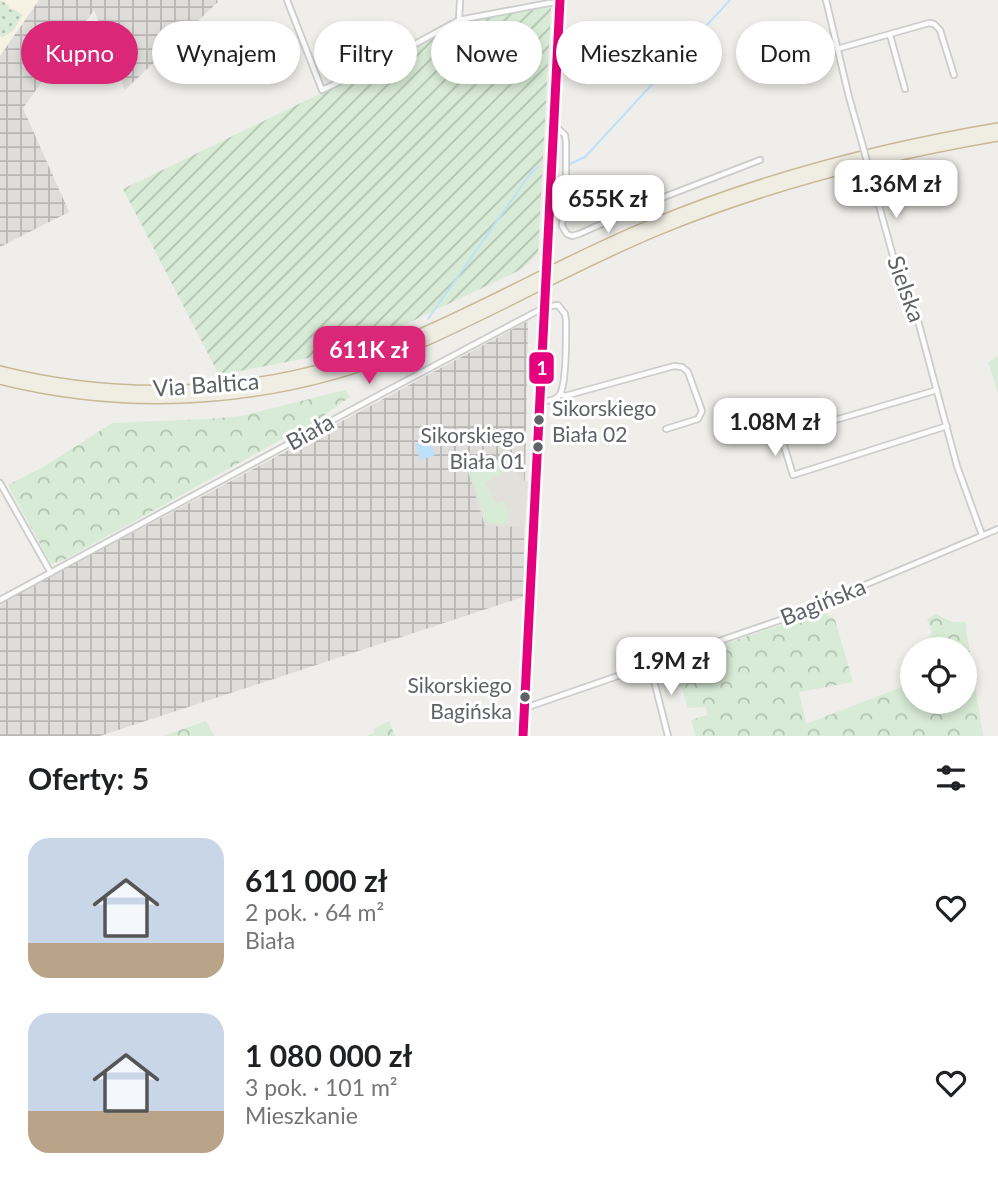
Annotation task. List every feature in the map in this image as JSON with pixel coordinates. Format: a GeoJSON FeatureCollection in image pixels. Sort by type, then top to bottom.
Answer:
{"type":"FeatureCollection","features":[{"type":"Feature","properties":{"kind":"highway","name":"Via Baltica"},"geometry":{"type":"LineString","coordinates":[[0,371],[84,386],[147,390],[233,386],[310,372],[403,342],[629,234],[728,195],[842,160],[998,128]]}},
{"type":"Feature","properties":{"kind":"highway","name":"Via Baltica"},"geometry":{"type":"LineString","coordinates":[[0,379],[71,393],[155,398],[236,394],[309,380],[347,370],[412,346],[613,250],[729,203],[855,165],[998,136]]}},
{"type":"Feature","properties":{"kind":"street"},"geometry":{"type":"LineString","coordinates":[[287,0],[322,90],[384,61],[460,20],[560,1],[523,736]]}},
{"type":"Feature","properties":{"kind":"street"},"geometry":{"type":"LineString","coordinates":[[460,0],[460,20]]}},
{"type":"Feature","properties":{"kind":"street","name":"Sielska"},"geometry":{"type":"LineString","coordinates":[[826,0],[898,274],[917,317],[957,466],[982,535]]}},
{"type":"Feature","properties":{"kind":"street"},"geometry":{"type":"LineString","coordinates":[[837,46],[890,35],[929,23],[937,25],[940,30],[954,75]]}},
{"type":"Feature","properties":{"kind":"street"},"geometry":{"type":"LineString","coordinates":[[890,35],[905,89]]}},
{"type":"Feature","properties":{"kind":"street"},"geometry":{"type":"LineString","coordinates":[[553,125],[565,135],[566,177],[562,226],[566,234],[572,236],[760,160]]}},
{"type":"Feature","properties":{"kind":"street","name":"Biała"},"geometry":{"type":"LineString","coordinates":[[0,600],[381,394],[552,305],[558,305],[562,309],[566,321],[564,371],[560,394]]}},
{"type":"Feature","properties":{"kind":"street"},"geometry":{"type":"LineString","coordinates":[[539,400],[549,401],[560,394],[565,396],[674,366],[682,367],[688,372],[702,411],[698,419],[666,429]]}},
{"type":"Feature","properties":{"kind":"street"},"geometry":{"type":"LineString","coordinates":[[937,390],[781,436],[793,475],[947,426]]}},
{"type":"Feature","properties":{"kind":"street"},"geometry":{"type":"LineString","coordinates":[[0,483],[51,573]]}},
{"type":"Feature","properties":{"kind":"street","name":"Bagińska"},"geometry":{"type":"LineString","coordinates":[[525,708],[786,618],[998,529]]}},
{"type":"Feature","properties":{"kind":"street"},"geometry":{"type":"LineString","coordinates":[[650,665],[668,736]]}},
{"type":"Feature","properties":{"kind":"shaded area"},"geometry":{"type":"Polygon","coordinates":[[[0,0],[39,0],[24,21],[21,21],[21,26],[0,56],[0,0]]]}},
{"type":"Feature","properties":{"kind":"shaded area"},"geometry":{"type":"Polygon","coordinates":[[[39,0],[218,2],[198,21],[152,21],[152,64],[138,78],[138,21],[98,21],[94,10],[86,21],[24,21],[39,0]]]}},
{"type":"Feature","properties":{"kind":"shaded area"},"geometry":{"type":"Polygon","coordinates":[[[21,26],[21,84],[40,84],[23,108],[69,212],[0,247],[0,56],[21,26]]]}},
{"type":"Feature","properties":{"kind":"shaded area"},"geometry":{"type":"Polygon","coordinates":[[[528,321],[523,597],[100,736],[0,736],[0,602],[528,321]]]}},
{"type":"Feature","properties":{"kind":"shaded area"},"geometry":{"type":"Polygon","coordinates":[[[464,459],[511,461],[521,480],[528,481],[525,527],[485,526],[464,459]]]}},
{"type":"Feature","properties":{"kind":"green space"},"geometry":{"type":"Polygon","coordinates":[[[0,0],[23,15],[13,31],[3,37],[0,36],[0,0]]]}},
{"type":"Feature","properties":{"kind":"green space"},"geometry":{"type":"Polygon","coordinates":[[[551,7],[538,253],[522,269],[368,342],[313,357],[219,375],[123,189],[340,84],[417,84],[417,46],[431,38],[431,84],[542,84],[542,21],[467,21],[551,7]]]}},
{"type":"Feature","properties":{"kind":"green space"},"geometry":{"type":"Polygon","coordinates":[[[998,356],[998,393],[988,362],[998,356]]]}},
{"type":"Feature","properties":{"kind":"green space"},"geometry":{"type":"Polygon","coordinates":[[[345,390],[350,397],[305,429],[64,560],[51,564],[8,485],[45,466],[112,423],[241,416],[345,390]]]}},
{"type":"Feature","properties":{"kind":"green space"},"geometry":{"type":"Polygon","coordinates":[[[466,461],[503,462],[507,470],[485,483],[497,504],[504,501],[508,511],[508,524],[486,523],[466,461]]]}},
{"type":"Feature","properties":{"kind":"green space"},"geometry":{"type":"Polygon","coordinates":[[[823,611],[835,620],[853,682],[799,692],[806,724],[900,688],[900,714],[977,714],[977,698],[983,736],[696,736],[691,720],[707,715],[706,707],[688,708],[673,661],[823,611]]]}},
{"type":"Feature","properties":{"kind":"green space"},"geometry":{"type":"Polygon","coordinates":[[[936,614],[952,622],[965,622],[967,637],[930,637],[932,632],[927,619],[936,614]]]}},
{"type":"Feature","properties":{"kind":"green space"},"geometry":{"type":"Polygon","coordinates":[[[206,721],[214,736],[163,736],[206,721]]]}},
{"type":"Feature","properties":{"kind":"green space"},"geometry":{"type":"Polygon","coordinates":[[[389,721],[395,736],[367,736],[375,732],[373,729],[389,721]]]}},
{"type":"Feature","properties":{"kind":"water"},"geometry":{"type":"Polygon","coordinates":[[[430,439],[435,455],[420,460],[415,444],[430,439]]]}},
{"type":"Feature","properties":{"kind":"waterway"},"geometry":{"type":"LineString","coordinates":[[570,164],[585,157],[730,0]]}},
{"type":"Feature","properties":{"kind":"waterway"},"geometry":{"type":"LineString","coordinates":[[428,319],[530,174],[538,167]]}},
{"type":"Feature","properties":{"kind":"transit line","name":"1"},"geometry":{"type":"LineString","coordinates":[[523,736],[560,0]]}},
{"type":"Feature","properties":{"kind":"place","name":"Sikorskiego Biała 02"},"geometry":{"type":"Point","coordinates":[539,420]}},
{"type":"Feature","properties":{"kind":"place","name":"Sikorskiego Biała 01"},"geometry":{"type":"Point","coordinates":[538,447]}},
{"type":"Feature","properties":{"kind":"place","name":"Sikorskiego Bagińska"},"geometry":{"type":"Point","coordinates":[525,697]}}]}
